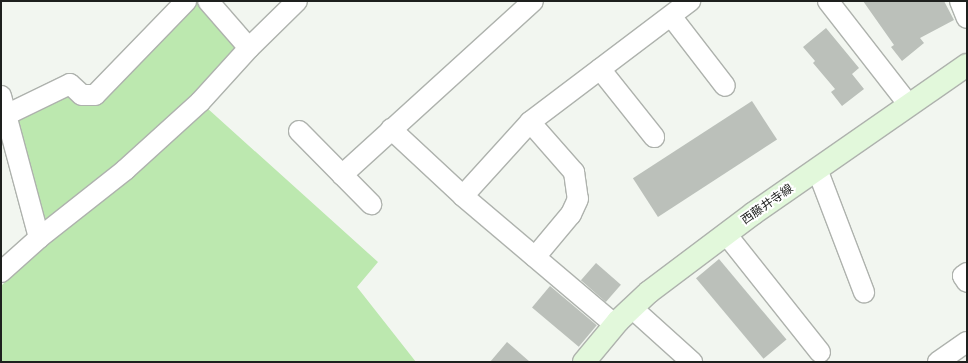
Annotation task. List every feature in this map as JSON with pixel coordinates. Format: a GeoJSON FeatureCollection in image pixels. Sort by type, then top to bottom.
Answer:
{"type":"FeatureCollection","features":[{"type":"Feature","properties":{"kind":"main road","name":"西藤井寺線"},"geometry":{"type":"LineString","coordinates":[[584,362],[615,325],[649,292],[726,234],[817,169],[967,65]]}},
{"type":"Feature","properties":{"kind":"street"},"geometry":{"type":"LineString","coordinates":[[6,115],[70,84],[82,95],[94,95],[186,1]]}},
{"type":"Feature","properties":{"kind":"street"},"geometry":{"type":"LineString","coordinates":[[208,1],[249,48]]}},
{"type":"Feature","properties":{"kind":"street"},"geometry":{"type":"LineString","coordinates":[[1,272],[39,238],[125,170],[200,102],[249,48],[297,1]]}},
{"type":"Feature","properties":{"kind":"street"},"geometry":{"type":"LineString","coordinates":[[342,175],[391,129],[512,8],[533,1]]}},
{"type":"Feature","properties":{"kind":"street"},"geometry":{"type":"LineString","coordinates":[[463,196],[530,122],[690,1]]}},
{"type":"Feature","properties":{"kind":"street"},"geometry":{"type":"LineString","coordinates":[[828,1],[909,106]]}},
{"type":"Feature","properties":{"kind":"street"},"geometry":{"type":"LineString","coordinates":[[960,1],[967,18]]}},
{"type":"Feature","properties":{"kind":"street"},"geometry":{"type":"LineString","coordinates":[[671,16],[726,86]]}},
{"type":"Feature","properties":{"kind":"street"},"geometry":{"type":"LineString","coordinates":[[600,69],[654,137]]}},
{"type":"Feature","properties":{"kind":"street"},"geometry":{"type":"LineString","coordinates":[[1,96],[39,238]]}},
{"type":"Feature","properties":{"kind":"street"},"geometry":{"type":"LineString","coordinates":[[530,122],[574,172],[578,199],[570,214],[535,257]]}},
{"type":"Feature","properties":{"kind":"street"},"geometry":{"type":"LineString","coordinates":[[391,129],[463,196],[615,325]]}},
{"type":"Feature","properties":{"kind":"street"},"geometry":{"type":"LineString","coordinates":[[299,131],[371,204]]}},
{"type":"Feature","properties":{"kind":"street"},"geometry":{"type":"LineString","coordinates":[[817,169],[864,292]]}},
{"type":"Feature","properties":{"kind":"street"},"geometry":{"type":"LineString","coordinates":[[726,234],[820,352]]}},
{"type":"Feature","properties":{"kind":"street"},"geometry":{"type":"LineString","coordinates":[[967,273],[963,276],[967,282]]}},
{"type":"Feature","properties":{"kind":"street"},"geometry":{"type":"LineString","coordinates":[[632,308],[692,362]]}},
{"type":"Feature","properties":{"kind":"street"},"geometry":{"type":"LineString","coordinates":[[938,362],[967,342]]}},
{"type":"Feature","properties":{"kind":"green space"},"geometry":{"type":"Polygon","coordinates":[[[195,1],[200,1],[240,48],[192,100],[42,227],[14,119],[69,93],[78,102],[195,1]]]}},
{"type":"Feature","properties":{"kind":"green space"},"geometry":{"type":"Polygon","coordinates":[[[207,108],[378,262],[357,287],[416,362],[1,362],[1,286],[44,244],[126,183],[207,108]]]}},
{"type":"Feature","properties":{"kind":"building"},"geometry":{"type":"Polygon","coordinates":[[[863,1],[944,1],[954,20],[920,38],[924,43],[902,61],[891,47],[894,45],[863,1]]]}},
{"type":"Feature","properties":{"kind":"building"},"geometry":{"type":"Polygon","coordinates":[[[826,28],[859,68],[852,74],[864,89],[842,106],[831,92],[835,89],[813,63],[815,61],[803,47],[826,28]]]}},
{"type":"Feature","properties":{"kind":"building"},"geometry":{"type":"Polygon","coordinates":[[[752,101],[777,140],[658,217],[633,178],[752,101]]]}},
{"type":"Feature","properties":{"kind":"building"},"geometry":{"type":"Polygon","coordinates":[[[719,259],[786,339],[764,359],[696,278],[719,259]]]}},
{"type":"Feature","properties":{"kind":"building"},"geometry":{"type":"Polygon","coordinates":[[[596,263],[621,285],[606,302],[581,280],[596,263]]]}},
{"type":"Feature","properties":{"kind":"building"},"geometry":{"type":"Polygon","coordinates":[[[550,286],[597,325],[579,347],[532,307],[550,286]]]}},
{"type":"Feature","properties":{"kind":"building"},"geometry":{"type":"Polygon","coordinates":[[[507,342],[530,362],[490,362],[507,342]]]}}]}
